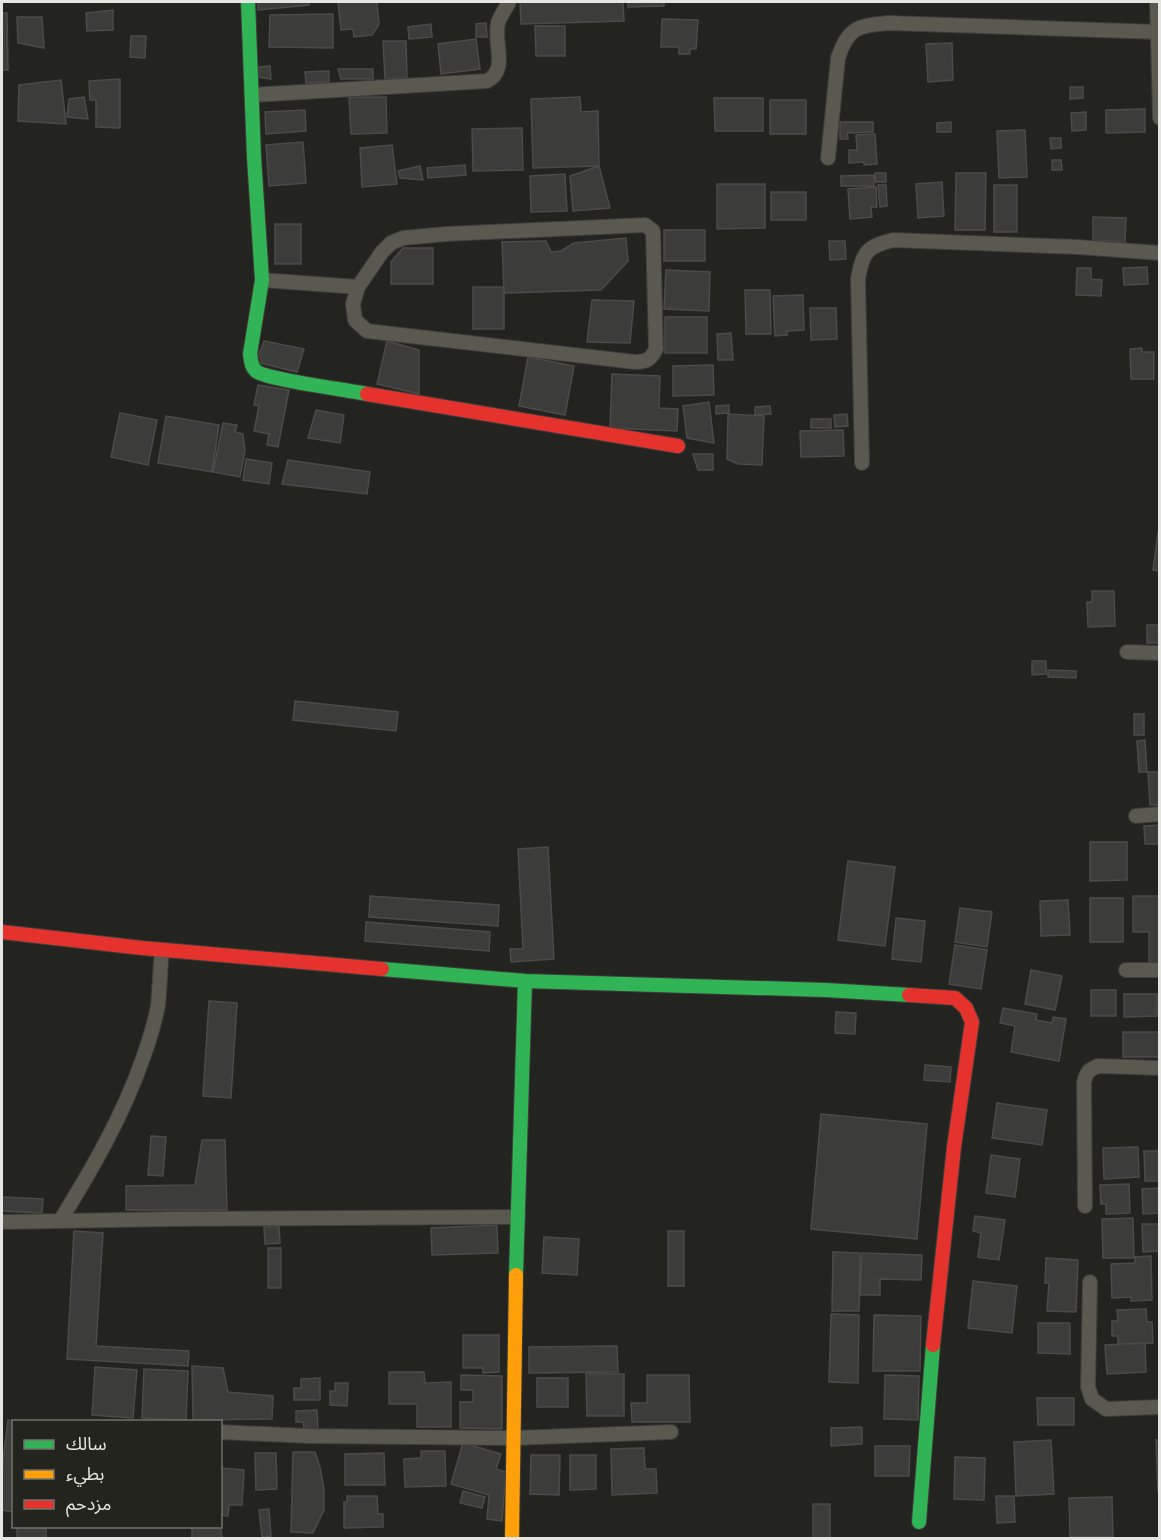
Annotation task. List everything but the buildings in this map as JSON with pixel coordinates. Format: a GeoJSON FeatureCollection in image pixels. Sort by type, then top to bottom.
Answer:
{"type":"FeatureCollection","features":[{"type":"Feature","properties":{"kind":"street"},"geometry":{"type":"LineString","coordinates":[[248,2],[262,280],[250,354],[251,365],[255,371],[275,378],[678,446]]}},
{"type":"Feature","properties":{"kind":"street"},"geometry":{"type":"LineString","coordinates":[[252,95],[487,81],[494,78],[497,73],[499,63],[498,22],[509,2]]}},
{"type":"Feature","properties":{"kind":"street"},"geometry":{"type":"LineString","coordinates":[[1157,2],[1160,118]]}},
{"type":"Feature","properties":{"kind":"street"},"geometry":{"type":"LineString","coordinates":[[828,158],[838,58],[843,43],[851,32],[866,25],[888,23],[1158,32]]}},
{"type":"Feature","properties":{"kind":"street"},"geometry":{"type":"LineString","coordinates":[[645,225],[653,231],[656,349],[646,362],[635,362],[367,330],[356,320],[352,304],[358,287],[382,252],[391,243],[403,238],[645,225]]}},
{"type":"Feature","properties":{"kind":"street"},"geometry":{"type":"LineString","coordinates":[[862,463],[858,279],[862,261],[870,248],[893,240],[1078,247],[1160,253]]}},
{"type":"Feature","properties":{"kind":"street"},"geometry":{"type":"LineString","coordinates":[[262,280],[358,287]]}},
{"type":"Feature","properties":{"kind":"street"},"geometry":{"type":"LineString","coordinates":[[1127,652],[1160,653]]}},
{"type":"Feature","properties":{"kind":"street"},"geometry":{"type":"LineString","coordinates":[[1136,816],[1160,814]]}},
{"type":"Feature","properties":{"kind":"street"},"geometry":{"type":"LineString","coordinates":[[2,932],[162,950],[525,981],[837,991],[955,998],[970,1012],[972,1022],[955,1136],[933,1347],[920,1522]]}},
{"type":"Feature","properties":{"kind":"street"},"geometry":{"type":"LineString","coordinates":[[60,1221],[93,1167],[135,1080],[153,1029],[162,950]]}},
{"type":"Feature","properties":{"kind":"street"},"geometry":{"type":"LineString","coordinates":[[1126,970],[1160,970]]}},
{"type":"Feature","properties":{"kind":"street"},"geometry":{"type":"LineString","coordinates":[[512,1539],[525,981]]}},
{"type":"Feature","properties":{"kind":"street"},"geometry":{"type":"LineString","coordinates":[[1085,1206],[1086,1074],[1090,1069],[1098,1066],[1160,1068]]}},
{"type":"Feature","properties":{"kind":"street"},"geometry":{"type":"LineString","coordinates":[[2,1222],[518,1217]]}},
{"type":"Feature","properties":{"kind":"street"},"geometry":{"type":"LineString","coordinates":[[1090,1282],[1088,1387],[1092,1399],[1106,1409],[1160,1407]]}},
{"type":"Feature","properties":{"kind":"street"},"geometry":{"type":"LineString","coordinates":[[222,1432],[308,1436],[514,1438],[671,1431]]}},
{"type":"Feature","properties":{"kind":"traffic: fast"},"geometry":{"type":"LineString","coordinates":[[248,2],[254,157],[262,280],[250,354],[253,368],[275,378],[367,394]]}},
{"type":"Feature","properties":{"kind":"traffic: fast"},"geometry":{"type":"LineString","coordinates":[[382,969],[525,981],[516,1275]]}},
{"type":"Feature","properties":{"kind":"traffic: fast"},"geometry":{"type":"LineString","coordinates":[[525,981],[825,990],[909,995]]}},
{"type":"Feature","properties":{"kind":"traffic: fast"},"geometry":{"type":"LineString","coordinates":[[919,1522],[933,1345]]}},
{"type":"Feature","properties":{"kind":"traffic: slow"},"geometry":{"type":"LineString","coordinates":[[512,1538],[516,1275]]}},
{"type":"Feature","properties":{"kind":"traffic: jam"},"geometry":{"type":"LineString","coordinates":[[367,394],[678,446]]}},
{"type":"Feature","properties":{"kind":"traffic: jam"},"geometry":{"type":"LineString","coordinates":[[2,932],[142,948],[382,969]]}},
{"type":"Feature","properties":{"kind":"traffic: jam"},"geometry":{"type":"LineString","coordinates":[[909,995],[955,998],[966,1008],[972,1022],[954,1147],[933,1345]]}}]}
